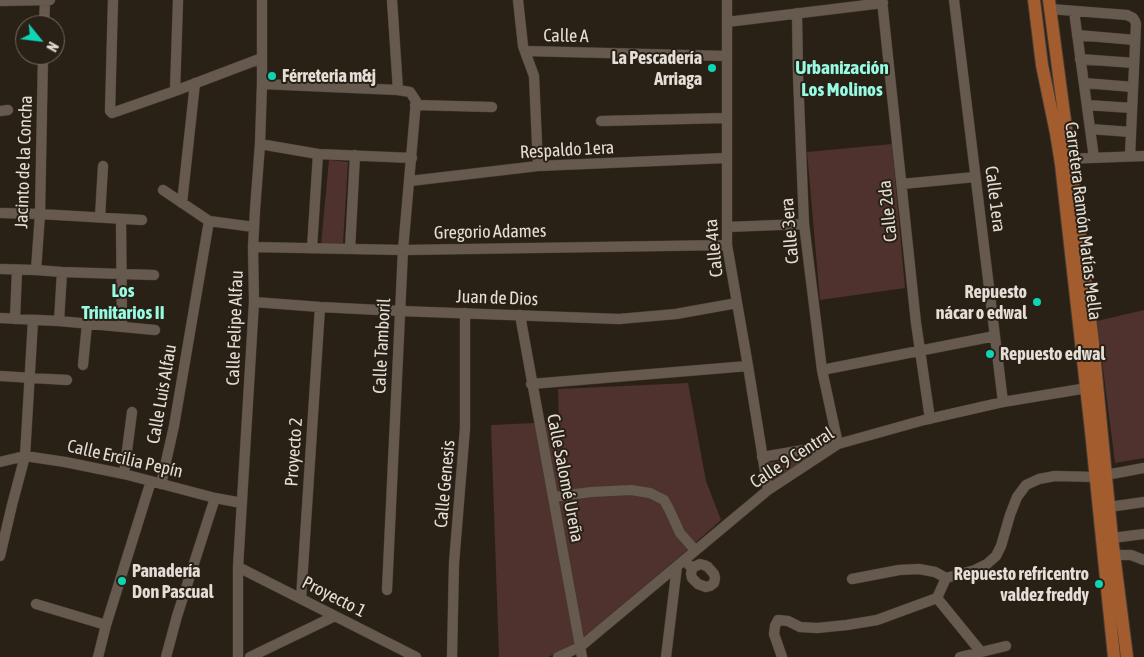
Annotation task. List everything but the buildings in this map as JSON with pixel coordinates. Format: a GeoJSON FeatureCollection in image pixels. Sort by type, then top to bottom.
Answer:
{"type":"FeatureCollection","features":[{"type":"Feature","properties":{"kind":"main road","name":"Carretera Ramón Matías Mella"},"geometry":{"type":"LineString","coordinates":[[1034,0],[1042,65],[1056,133],[1065,159]]}},
{"type":"Feature","properties":{"kind":"main road","name":"Carretera Ramón Matías Mella"},"geometry":{"type":"LineString","coordinates":[[1050,4],[1065,159],[1101,476],[1114,657]]}},
{"type":"Feature","properties":{"kind":"main road","name":"Carretera Ramón Matías Mella"},"geometry":{"type":"LineString","coordinates":[[1101,476],[1109,507],[1127,657]]}},
{"type":"Feature","properties":{"kind":"street"},"geometry":{"type":"LineString","coordinates":[[44,15],[45,0]]}},
{"type":"Feature","properties":{"kind":"street"},"geometry":{"type":"LineString","coordinates":[[0,1],[50,0]]}},
{"type":"Feature","properties":{"kind":"street"},"geometry":{"type":"LineString","coordinates":[[113,0],[110,111],[114,114],[262,58]]}},
{"type":"Feature","properties":{"kind":"street"},"geometry":{"type":"LineString","coordinates":[[175,91],[178,0]]}},
{"type":"Feature","properties":{"kind":"street","name":"Calle Felipe Alfau"},"geometry":{"type":"LineString","coordinates":[[238,657],[238,567],[254,302],[253,247],[260,144],[262,0]]}},
{"type":"Feature","properties":{"kind":"street"},"geometry":{"type":"LineString","coordinates":[[392,0],[398,90]]}},
{"type":"Feature","properties":{"kind":"street"},"geometry":{"type":"LineString","coordinates":[[518,0],[522,46],[534,76],[538,166]]}},
{"type":"Feature","properties":{"kind":"street","name":"Calle 4ta"},"geometry":{"type":"LineString","coordinates":[[727,0],[727,245],[768,490]]}},
{"type":"Feature","properties":{"kind":"street","name":"Calle 1era"},"geometry":{"type":"LineString","coordinates":[[954,0],[1003,402]]}},
{"type":"Feature","properties":{"kind":"street"},"geometry":{"type":"LineString","coordinates":[[727,22],[882,2]]}},
{"type":"Feature","properties":{"kind":"street","name":"Calle 2da"},"geometry":{"type":"LineString","coordinates":[[882,2],[916,323],[930,419]]}},
{"type":"Feature","properties":{"kind":"street"},"geometry":{"type":"LineString","coordinates":[[1050,4],[1074,11],[1127,15],[1133,18],[1136,24],[1130,156]]}},
{"type":"Feature","properties":{"kind":"street"},"geometry":{"type":"LineString","coordinates":[[1074,11],[1094,158]]}},
{"type":"Feature","properties":{"kind":"street","name":"Calle 3era"},"geometry":{"type":"LineString","coordinates":[[797,13],[804,224],[822,370],[838,444]]}},
{"type":"Feature","properties":{"kind":"street"},"geometry":{"type":"LineString","coordinates":[[1077,35],[1135,40]]}},
{"type":"Feature","properties":{"kind":"street","name":"Calle A"},"geometry":{"type":"LineString","coordinates":[[524,51],[726,56]]}},
{"type":"Feature","properties":{"kind":"street"},"geometry":{"type":"LineString","coordinates":[[1080,59],[1134,63]]}},
{"type":"Feature","properties":{"kind":"street","name":"Jacinto de la Concha"},"geometry":{"type":"LineString","coordinates":[[36,270],[40,214],[43,65]]}},
{"type":"Feature","properties":{"kind":"street"},"geometry":{"type":"LineString","coordinates":[[182,202],[195,83]]}},
{"type":"Feature","properties":{"kind":"street"},"geometry":{"type":"LineString","coordinates":[[1084,83],[1133,87]]}},
{"type":"Feature","properties":{"kind":"street"},"geometry":{"type":"LineString","coordinates":[[262,84],[398,90],[410,92],[416,101],[415,104],[492,107]]}},
{"type":"Feature","properties":{"kind":"street","name":"Calle Tamboril"},"geometry":{"type":"LineString","coordinates":[[387,590],[403,250],[415,104]]}},
{"type":"Feature","properties":{"kind":"street"},"geometry":{"type":"LineString","coordinates":[[1087,106],[1132,108]]}},
{"type":"Feature","properties":{"kind":"street"},"geometry":{"type":"LineString","coordinates":[[600,121],[726,118]]}},
{"type":"Feature","properties":{"kind":"street"},"geometry":{"type":"LineString","coordinates":[[1090,129],[1131,132]]}},
{"type":"Feature","properties":{"kind":"street"},"geometry":{"type":"LineString","coordinates":[[260,144],[318,154],[412,158]]}},
{"type":"Feature","properties":{"kind":"street"},"geometry":{"type":"LineString","coordinates":[[312,248],[318,154]]}},
{"type":"Feature","properties":{"kind":"street"},"geometry":{"type":"LineString","coordinates":[[350,249],[355,155]]}},
{"type":"Feature","properties":{"kind":"street"},"geometry":{"type":"LineString","coordinates":[[1065,159],[1144,156]]}},
{"type":"Feature","properties":{"kind":"street","name":"Respaldo 1era"},"geometry":{"type":"LineString","coordinates":[[410,181],[538,166],[726,158]]}},
{"type":"Feature","properties":{"kind":"street"},"geometry":{"type":"LineString","coordinates":[[100,217],[103,166]]}},
{"type":"Feature","properties":{"kind":"street"},"geometry":{"type":"LineString","coordinates":[[902,184],[976,177]]}},
{"type":"Feature","properties":{"kind":"street"},"geometry":{"type":"LineString","coordinates":[[163,190],[209,221],[254,227]]}},
{"type":"Feature","properties":{"kind":"street"},"geometry":{"type":"LineString","coordinates":[[0,213],[142,220]]}},
{"type":"Feature","properties":{"kind":"street"},"geometry":{"type":"LineString","coordinates":[[121,219],[122,327]]}},
{"type":"Feature","properties":{"kind":"street","name":"Calle Luis Alfau"},"geometry":{"type":"LineString","coordinates":[[98,657],[106,625],[174,426],[209,221]]}},
{"type":"Feature","properties":{"kind":"street"},"geometry":{"type":"LineString","coordinates":[[727,227],[804,224]]}},
{"type":"Feature","properties":{"kind":"street","name":"Gregorio Adames"},"geometry":{"type":"LineString","coordinates":[[253,247],[403,250],[727,245]]}},
{"type":"Feature","properties":{"kind":"street"},"geometry":{"type":"LineString","coordinates":[[0,269],[154,275]]}},
{"type":"Feature","properties":{"kind":"street"},"geometry":{"type":"LineString","coordinates":[[15,318],[17,270]]}},
{"type":"Feature","properties":{"kind":"street"},"geometry":{"type":"LineString","coordinates":[[59,321],[62,272]]}},
{"type":"Feature","properties":{"kind":"street","name":"Juan de Dios"},"geometry":{"type":"LineString","coordinates":[[254,302],[400,311],[619,319],[676,314],[737,303]]}},
{"type":"Feature","properties":{"kind":"street","name":"Proyecto 2"},"geometry":{"type":"LineString","coordinates":[[301,599],[320,307]]}},
{"type":"Feature","properties":{"kind":"street","name":"Calle Genesis"},"geometry":{"type":"LineString","coordinates":[[452,657],[454,563],[465,428],[465,313]]}},
{"type":"Feature","properties":{"kind":"street","name":"Calle Salomé Ureña"},"geometry":{"type":"LineString","coordinates":[[520,315],[581,652]]}},
{"type":"Feature","properties":{"kind":"street"},"geometry":{"type":"LineString","coordinates":[[0,318],[59,321],[155,330]]}},
{"type":"Feature","properties":{"kind":"street"},"geometry":{"type":"LineString","coordinates":[[0,556],[25,456],[33,320]]}},
{"type":"Feature","properties":{"kind":"street"},"geometry":{"type":"LineString","coordinates":[[83,365],[87,324]]}},
{"type":"Feature","properties":{"kind":"street"},"geometry":{"type":"LineString","coordinates":[[822,370],[995,336]]}},
{"type":"Feature","properties":{"kind":"street"},"geometry":{"type":"LineString","coordinates":[[531,384],[748,366]]}},
{"type":"Feature","properties":{"kind":"street"},"geometry":{"type":"LineString","coordinates":[[0,376],[67,380]]}},
{"type":"Feature","properties":{"kind":"street","name":"Calle 9 Central"},"geometry":{"type":"LineString","coordinates":[[558,657],[581,652],[695,550],[768,490],[838,444],[930,419],[1003,402],[1092,387]]}},
{"type":"Feature","properties":{"kind":"street"},"geometry":{"type":"LineString","coordinates":[[124,474],[132,412]]}},
{"type":"Feature","properties":{"kind":"street"},"geometry":{"type":"LineString","coordinates":[[762,457],[838,444]]}},
{"type":"Feature","properties":{"kind":"street","name":"Calle Ercilia Pepín"},"geometry":{"type":"LineString","coordinates":[[0,462],[25,456],[65,462],[124,474],[242,504]]}},
{"type":"Feature","properties":{"kind":"street"},"geometry":{"type":"LineString","coordinates":[[852,579],[899,570],[919,569],[935,572],[946,578],[975,570],[987,564],[996,556],[1017,497],[1026,485],[1039,479],[1055,476],[1101,476],[1144,468]]}},
{"type":"Feature","properties":{"kind":"street"},"geometry":{"type":"LineString","coordinates":[[553,497],[591,492],[631,490],[650,493],[664,500],[680,533],[695,550]]}},
{"type":"Feature","properties":{"kind":"street"},"geometry":{"type":"LineString","coordinates":[[166,657],[177,616],[215,498]]}},
{"type":"Feature","properties":{"kind":"street"},"geometry":{"type":"LineString","coordinates":[[1109,507],[1144,502]]}},
{"type":"Feature","properties":{"kind":"street"},"geometry":{"type":"LineString","coordinates":[[1112,538],[1144,534]]}},
{"type":"Feature","properties":{"kind":"street"},"geometry":{"type":"LineString","coordinates":[[1115,555],[1132,555],[1144,560]]}},
{"type":"Feature","properties":{"kind":"street"},"geometry":{"type":"LineString","coordinates":[[666,657],[680,563],[692,568]]}},
{"type":"Feature","properties":{"kind":"street","name":"Proyecto 1"},"geometry":{"type":"LineString","coordinates":[[238,567],[412,656]]}},
{"type":"Feature","properties":{"kind":"street"},"geometry":{"type":"LineString","coordinates":[[782,657],[774,634],[778,620],[788,621],[800,627],[817,628],[847,626],[877,620],[937,598],[946,578]]}},
{"type":"Feature","properties":{"kind":"street"},"geometry":{"type":"LineString","coordinates":[[937,598],[981,652]]}},
{"type":"Feature","properties":{"kind":"street"},"geometry":{"type":"LineString","coordinates":[[36,604],[106,625]]}},
{"type":"Feature","properties":{"kind":"street"},"geometry":{"type":"LineString","coordinates":[[250,657],[335,616]]}},
{"type":"Feature","properties":{"kind":"street"},"geometry":{"type":"LineString","coordinates":[[960,657],[1006,646]]}},
{"type":"Feature","properties":{"kind":"shaded area"},"geometry":{"type":"Polygon","coordinates":[[[892,144],[905,288],[820,300],[807,152],[892,144]]]}},
{"type":"Feature","properties":{"kind":"shaded area"},"geometry":{"type":"Polygon","coordinates":[[[329,160],[348,162],[343,243],[321,245],[329,160]]]}},
{"type":"Feature","properties":{"kind":"shaded area"},"geometry":{"type":"Polygon","coordinates":[[[1144,310],[1144,458],[1115,463],[1097,321],[1144,310]]]}},
{"type":"Feature","properties":{"kind":"shaded area"},"geometry":{"type":"Polygon","coordinates":[[[688,383],[706,481],[721,520],[576,644],[548,657],[499,657],[491,425],[559,424],[558,389],[688,383]]]}},
{"type":"Feature","properties":{"kind":"shaded area"},"geometry":{"type":"Polygon","coordinates":[[[815,456],[770,485],[766,463],[815,456]]]}},
{"type":"Feature","properties":{"kind":"place","name":"La Pescadería Arriaga"},"geometry":{"type":"Point","coordinates":[712,68]}},
{"type":"Feature","properties":{"kind":"place","name":"Férreteria m&j"},"geometry":{"type":"Point","coordinates":[272,76]}},
{"type":"Feature","properties":{"kind":"place","name":"Repuesto nácar o edwal"},"geometry":{"type":"Point","coordinates":[1037,302]}},
{"type":"Feature","properties":{"kind":"place","name":"Repuesto edwal"},"geometry":{"type":"Point","coordinates":[990,354]}},
{"type":"Feature","properties":{"kind":"place","name":"Panadería Don Pascual"},"geometry":{"type":"Point","coordinates":[122,581]}},
{"type":"Feature","properties":{"kind":"place","name":"Repuesto refricentro valdez freddy"},"geometry":{"type":"Point","coordinates":[1099,584]}},
{"type":"Feature","properties":{"kind":"district","name":"Urbanización Los Molinos"},"geometry":{"type":"Point","coordinates":[842,79]}},
{"type":"Feature","properties":{"kind":"district","name":"Los Trinitarios II"},"geometry":{"type":"Point","coordinates":[123,302]}}]}
